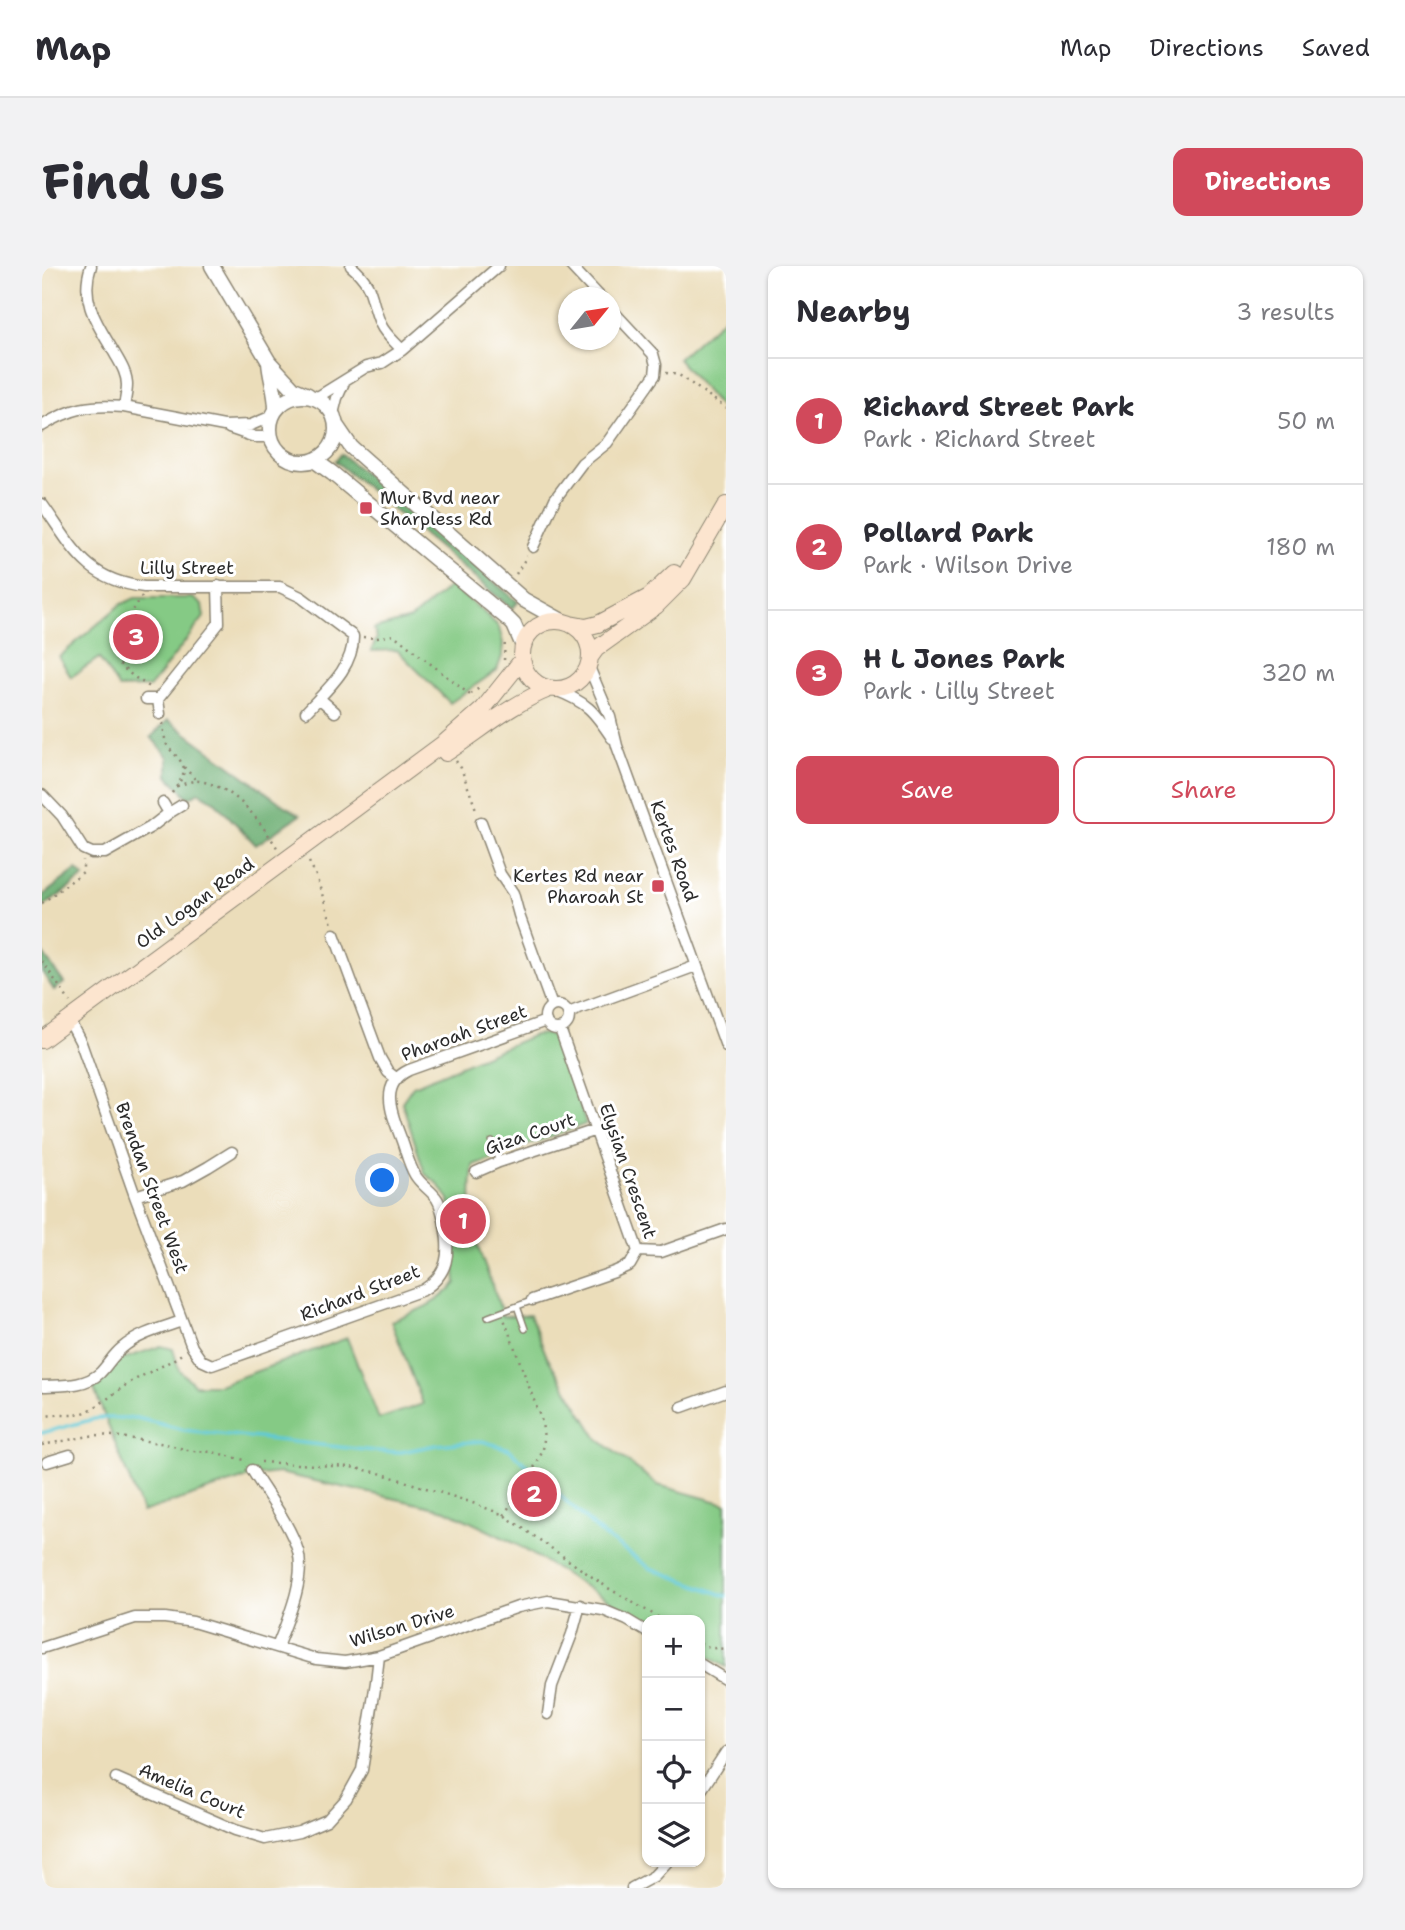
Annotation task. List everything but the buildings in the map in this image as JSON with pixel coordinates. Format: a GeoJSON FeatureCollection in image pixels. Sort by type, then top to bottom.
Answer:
{"type":"FeatureCollection","features":[{"type":"Feature","properties":{"kind":"main road"},"geometry":{"type":"LineString","coordinates":[[705,540],[649,597],[594,626],[586,627],[566,622],[545,623],[536,628],[528,636],[523,653],[525,670],[531,679],[552,690],[566,689],[576,684],[584,676],[596,649],[656,606],[683,579],[726,505]]}},
{"type":"Feature","properties":{"kind":"main road"},"geometry":{"type":"LineString","coordinates":[[566,622],[585,636],[590,646],[590,661]]}},
{"type":"Feature","properties":{"kind":"main road","name":"Old Logan Road"},"geometry":{"type":"LineString","coordinates":[[42,1040],[443,743],[483,709],[523,653]]}},
{"type":"Feature","properties":{"kind":"main road","name":"Old Logan Road"},"geometry":{"type":"LineString","coordinates":[[372,797],[531,696],[552,690]]}},
{"type":"Feature","properties":{"kind":"street"},"geometry":{"type":"LineString","coordinates":[[91,266],[86,282],[87,300],[93,316],[123,368],[127,385],[124,407]]}},
{"type":"Feature","properties":{"kind":"street"},"geometry":{"type":"LineString","coordinates":[[212,266],[269,362],[294,389],[323,402],[351,447],[524,600],[566,622]]}},
{"type":"Feature","properties":{"kind":"street"},"geometry":{"type":"LineString","coordinates":[[351,266],[363,276],[382,327],[402,350]]}},
{"type":"Feature","properties":{"kind":"street"},"geometry":{"type":"LineString","coordinates":[[224,426],[251,425],[291,398],[312,397],[366,367],[382,363],[402,350],[499,266]]}},
{"type":"Feature","properties":{"kind":"street"},"geometry":{"type":"LineString","coordinates":[[571,266],[591,287]]}},
{"type":"Feature","properties":{"kind":"street"},"geometry":{"type":"LineString","coordinates":[[533,547],[555,499],[582,463],[607,443],[655,375],[653,354],[621,319]]}},
{"type":"Feature","properties":{"kind":"street"},"geometry":{"type":"LineString","coordinates":[[269,362],[274,385],[271,437],[281,453],[297,462],[314,460],[332,446],[336,436],[337,398],[345,380]]}},
{"type":"Feature","properties":{"kind":"street"},"geometry":{"type":"LineString","coordinates":[[42,426],[79,408],[108,406],[271,437]]}},
{"type":"Feature","properties":{"kind":"street"},"geometry":{"type":"LineString","coordinates":[[314,460],[508,619],[514,625],[523,653]]}},
{"type":"Feature","properties":{"kind":"street","name":"Lilly Street"},"geometry":{"type":"LineString","coordinates":[[42,504],[81,557],[100,574],[126,584],[144,587],[280,587],[301,597],[353,636]]}},
{"type":"Feature","properties":{"kind":"street"},"geometry":{"type":"LineString","coordinates":[[162,719],[152,699],[219,623],[218,586]]}},
{"type":"Feature","properties":{"kind":"street"},"geometry":{"type":"LineString","coordinates":[[306,712],[348,661],[353,649],[353,636]]}},
{"type":"Feature","properties":{"kind":"street","name":"Kertes Road"},"geometry":{"type":"LineString","coordinates":[[590,661],[610,717],[617,746],[726,1046]]}},
{"type":"Feature","properties":{"kind":"street","name":"Kertes Road"},"geometry":{"type":"LineString","coordinates":[[552,690],[579,700],[593,711],[617,746]]}},
{"type":"Feature","properties":{"kind":"street"},"geometry":{"type":"LineString","coordinates":[[319,698],[335,712]]}},
{"type":"Feature","properties":{"kind":"street"},"geometry":{"type":"LineString","coordinates":[[42,794],[87,851],[105,853],[151,827],[167,806],[182,805]]}},
{"type":"Feature","properties":{"kind":"street"},"geometry":{"type":"LineString","coordinates":[[481,822],[500,874],[513,893],[552,1006]]}},
{"type":"Feature","properties":{"kind":"street"},"geometry":{"type":"LineString","coordinates":[[334,934],[380,1058],[388,1072],[397,1079]]}},
{"type":"Feature","properties":{"kind":"street"},"geometry":{"type":"LineString","coordinates":[[568,1013],[696,966]]}},
{"type":"Feature","properties":{"kind":"street"},"geometry":{"type":"LineString","coordinates":[[552,1006],[561,1006],[568,1013],[568,1022],[560,1028],[550,1027],[545,1021],[545,1012],[552,1006]]}},
{"type":"Feature","properties":{"kind":"street","name":"Brendan Street West"},"geometry":{"type":"LineString","coordinates":[[69,1020],[81,1043],[192,1347],[196,1355],[207,1364]]}},
{"type":"Feature","properties":{"kind":"street","name":"Pharoah Street"},"geometry":{"type":"LineString","coordinates":[[397,1079],[410,1070],[545,1021]]}},
{"type":"Feature","properties":{"kind":"street","name":"Elysian Crescent"},"geometry":{"type":"LineString","coordinates":[[532,1300],[630,1265],[638,1251],[560,1028]]}},
{"type":"Feature","properties":{"kind":"street","name":"Richard Street"},"geometry":{"type":"LineString","coordinates":[[207,1364],[222,1363],[423,1290],[440,1276],[447,1261],[448,1250],[442,1213],[436,1198],[414,1174],[390,1108],[389,1098],[397,1079]]}},
{"type":"Feature","properties":{"kind":"street","name":"Giza Court"},"geometry":{"type":"LineString","coordinates":[[476,1172],[596,1130]]}},
{"type":"Feature","properties":{"kind":"street"},"geometry":{"type":"LineString","coordinates":[[135,1196],[183,1181],[232,1152]]}},
{"type":"Feature","properties":{"kind":"street"},"geometry":{"type":"LineString","coordinates":[[638,1251],[661,1252],[726,1228]]}},
{"type":"Feature","properties":{"kind":"street"},"geometry":{"type":"LineString","coordinates":[[42,1386],[89,1380],[122,1348],[143,1336],[182,1321]]}},
{"type":"Feature","properties":{"kind":"street"},"geometry":{"type":"LineString","coordinates":[[682,1407],[726,1391]]}},
{"type":"Feature","properties":{"kind":"street"},"geometry":{"type":"LineString","coordinates":[[44,1461],[70,1455]]}},
{"type":"Feature","properties":{"kind":"street"},"geometry":{"type":"LineString","coordinates":[[252,1470],[291,1534],[299,1554],[299,1580],[286,1625],[276,1647]]}},
{"type":"Feature","properties":{"kind":"street","name":"Wilson Drive"},"geometry":{"type":"LineString","coordinates":[[42,1648],[135,1618],[155,1618],[193,1622],[316,1659],[345,1662],[379,1656],[518,1607],[548,1601],[603,1610],[642,1629]]}},
{"type":"Feature","properties":{"kind":"street"},"geometry":{"type":"LineString","coordinates":[[548,1714],[552,1686],[580,1605]]}},
{"type":"Feature","properties":{"kind":"street","name":"Amelia Court"},"geometry":{"type":"LineString","coordinates":[[116,1778],[235,1830],[265,1839],[299,1832],[327,1820],[346,1799],[362,1770],[379,1656]]}},
{"type":"Feature","properties":{"kind":"street"},"geometry":{"type":"LineString","coordinates":[[705,1667],[726,1680]]}},
{"type":"Feature","properties":{"kind":"street"},"geometry":{"type":"LineString","coordinates":[[705,1784],[726,1752]]}},
{"type":"Feature","properties":{"kind":"street"},"geometry":{"type":"LineString","coordinates":[[632,1888],[654,1876],[662,1867]]}},
{"type":"Feature","properties":{"kind":"lane"},"geometry":{"type":"LineString","coordinates":[[492,1142],[499,1162]]}},
{"type":"Feature","properties":{"kind":"lane"},"geometry":{"type":"LineString","coordinates":[[488,1317],[532,1300]]}},
{"type":"Feature","properties":{"kind":"lane"},"geometry":{"type":"LineString","coordinates":[[517,1306],[525,1329]]}},
{"type":"Feature","properties":{"kind":"path"},"geometry":{"type":"LineString","coordinates":[[655,370],[679,375],[726,408]]}},
{"type":"Feature","properties":{"kind":"path"},"geometry":{"type":"LineString","coordinates":[[516,576],[533,547]]}},
{"type":"Feature","properties":{"kind":"path"},"geometry":{"type":"LineString","coordinates":[[141,598],[119,629],[114,653],[123,669],[150,687]]}},
{"type":"Feature","properties":{"kind":"path"},"geometry":{"type":"LineString","coordinates":[[353,636],[377,638],[394,635],[471,694],[483,709]]}},
{"type":"Feature","properties":{"kind":"path"},"geometry":{"type":"LineString","coordinates":[[503,664],[505,638]]}},
{"type":"Feature","properties":{"kind":"path"},"geometry":{"type":"LineString","coordinates":[[471,694],[484,685]]}},
{"type":"Feature","properties":{"kind":"path"},"geometry":{"type":"LineString","coordinates":[[162,719],[165,741],[184,767],[197,781],[234,797],[255,817],[285,861]]}},
{"type":"Feature","properties":{"kind":"path"},"geometry":{"type":"LineString","coordinates":[[448,751],[461,768],[481,822]]}},
{"type":"Feature","properties":{"kind":"path"},"geometry":{"type":"LineString","coordinates":[[167,806],[184,767]]}},
{"type":"Feature","properties":{"kind":"path"},"geometry":{"type":"LineString","coordinates":[[177,786],[197,781]]}},
{"type":"Feature","properties":{"kind":"path"},"geometry":{"type":"LineString","coordinates":[[301,849],[315,873],[334,934]]}},
{"type":"Feature","properties":{"kind":"path"},"geometry":{"type":"LineString","coordinates":[[42,903],[83,872],[87,851]]}},
{"type":"Feature","properties":{"kind":"path"},"geometry":{"type":"LineString","coordinates":[[42,961],[61,988]]}},
{"type":"Feature","properties":{"kind":"path"},"geometry":{"type":"LineString","coordinates":[[502,1312],[542,1422],[544,1438],[537,1463],[504,1515]]}},
{"type":"Feature","properties":{"kind":"path"},"geometry":{"type":"LineString","coordinates":[[42,1418],[48,1415],[79,1414],[192,1347]]}},
{"type":"Feature","properties":{"kind":"path"},"geometry":{"type":"LineString","coordinates":[[42,1445],[95,1435],[114,1436],[251,1461],[351,1467],[379,1473],[504,1515],[608,1588],[654,1615]]}},
{"type":"Feature","properties":{"kind":"path"},"geometry":{"type":"LineString","coordinates":[[705,1646],[726,1649]]}},
{"type":"Feature","properties":{"kind":"green space"},"geometry":{"type":"Polygon","coordinates":[[[726,316],[726,414],[678,359],[726,316]]]}},
{"type":"Feature","properties":{"kind":"green space"},"geometry":{"type":"Polygon","coordinates":[[[341,454],[518,602],[512,609],[335,461],[341,454]]]}},
{"type":"Feature","properties":{"kind":"green space"},"geometry":{"type":"Polygon","coordinates":[[[450,586],[496,624],[503,643],[497,670],[450,703],[397,650],[371,651],[377,638],[374,629],[411,619],[450,586]]]}},
{"type":"Feature","properties":{"kind":"green space"},"geometry":{"type":"Polygon","coordinates":[[[135,598],[193,598],[202,605],[204,617],[150,687],[119,688],[99,658],[71,677],[59,657],[120,605],[135,598]]]}},
{"type":"Feature","properties":{"kind":"green space"},"geometry":{"type":"Polygon","coordinates":[[[168,720],[300,815],[256,845],[214,801],[199,792],[189,798],[168,776],[168,757],[151,737],[168,720]]]}},
{"type":"Feature","properties":{"kind":"green space"},"geometry":{"type":"Polygon","coordinates":[[[76,870],[84,877],[42,908],[42,896],[76,870]]]}},
{"type":"Feature","properties":{"kind":"green space"},"geometry":{"type":"Polygon","coordinates":[[[42,952],[64,983],[54,990],[42,972],[42,952]]]}},
{"type":"Feature","properties":{"kind":"green space"},"geometry":{"type":"Polygon","coordinates":[[[547,1034],[558,1039],[586,1124],[473,1165],[472,1214],[480,1252],[502,1316],[530,1315],[547,1357],[598,1439],[658,1485],[726,1504],[726,1667],[705,1655],[705,1615],[642,1615],[642,1619],[514,1543],[446,1510],[279,1473],[252,1476],[142,1512],[94,1389],[120,1360],[161,1346],[173,1349],[179,1370],[195,1385],[219,1385],[347,1338],[379,1419],[423,1404],[391,1321],[434,1302],[456,1283],[449,1199],[437,1183],[425,1174],[402,1102],[413,1086],[534,1035],[547,1034]]]}},
{"type":"Feature","properties":{"kind":"waterway"},"geometry":{"type":"LineString","coordinates":[[42,1433],[98,1418],[137,1418],[184,1430],[375,1451],[401,1452],[436,1445],[482,1441],[509,1449],[603,1535],[650,1568],[726,1596]]}},
{"type":"Feature","properties":{"kind":"place","name":"Mur Bvd near Sharpless Rd"},"geometry":{"type":"Point","coordinates":[366,508]}},
{"type":"Feature","properties":{"kind":"place","name":"H L Jones Park"},"geometry":{"type":"Point","coordinates":[136,637]}},
{"type":"Feature","properties":{"kind":"place","name":"Kertes Rd near Pharoah St"},"geometry":{"type":"Point","coordinates":[658,886]}},
{"type":"Feature","properties":{"kind":"place","name":"Richard Street Park"},"geometry":{"type":"Point","coordinates":[463,1221]}},
{"type":"Feature","properties":{"kind":"place","name":"Pollard Park"},"geometry":{"type":"Point","coordinates":[534,1494]}}]}
